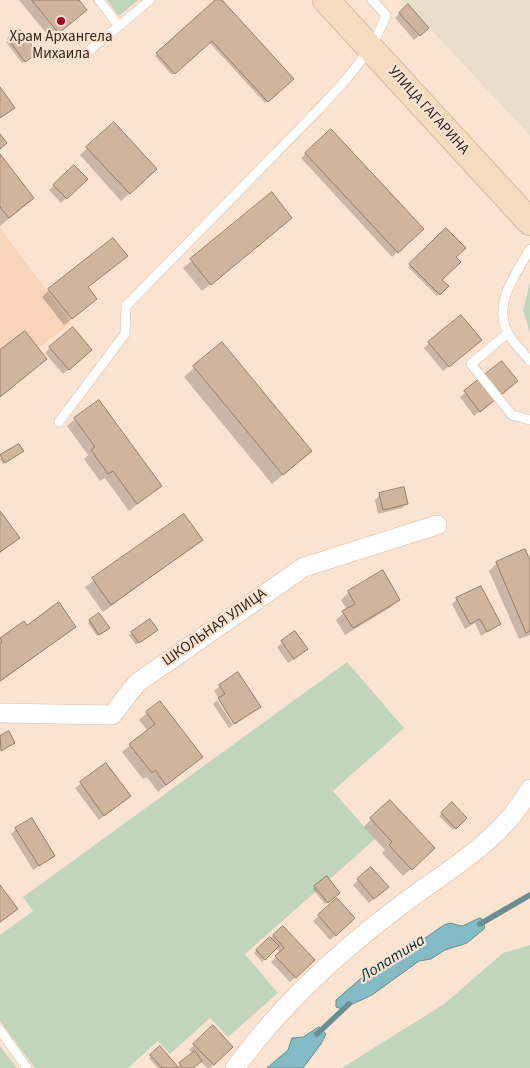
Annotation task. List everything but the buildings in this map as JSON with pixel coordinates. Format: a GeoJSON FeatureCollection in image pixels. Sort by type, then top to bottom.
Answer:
{"type":"FeatureCollection","features":[{"type":"Feature","properties":{"kind":"main road","name":"УЛИЦА ГАГАРИНА"},"geometry":{"type":"LineString","coordinates":[[326,0],[530,222]]}},
{"type":"Feature","properties":{"kind":"street","name":"ШКОЛЬНАЯ УЛИЦА"},"geometry":{"type":"LineString","coordinates":[[0,713],[112,715],[137,683],[304,567],[437,526]]}},
{"type":"Feature","properties":{"kind":"street"},"geometry":{"type":"LineString","coordinates":[[235,1068],[273,1018],[304,987],[396,908],[482,846],[506,824],[530,789]]}},
{"type":"Feature","properties":{"kind":"lane"},"geometry":{"type":"LineString","coordinates":[[98,0],[119,26]]}},
{"type":"Feature","properties":{"kind":"lane"},"geometry":{"type":"LineString","coordinates":[[84,55],[150,0]]}},
{"type":"Feature","properties":{"kind":"lane"},"geometry":{"type":"LineString","coordinates":[[59,422],[125,334],[126,306],[335,91],[370,47],[382,28],[386,15],[372,0]]}},
{"type":"Feature","properties":{"kind":"lane"},"geometry":{"type":"LineString","coordinates":[[530,250],[504,296],[502,314],[508,333],[530,361]]}},
{"type":"Feature","properties":{"kind":"lane"},"geometry":{"type":"LineString","coordinates":[[508,333],[471,364],[512,415],[530,420]]}},
{"type":"Feature","properties":{"kind":"lane"},"geometry":{"type":"LineString","coordinates":[[0,1030],[27,1068]]}},
{"type":"Feature","properties":{"kind":"shaded area"},"geometry":{"type":"Polygon","coordinates":[[[404,0],[530,0],[530,136],[415,12],[404,0]]]}},
{"type":"Feature","properties":{"kind":"shaded area"},"geometry":{"type":"Polygon","coordinates":[[[0,228],[71,323],[39,348],[47,359],[0,397],[0,228]]]}},
{"type":"Feature","properties":{"kind":"green space"},"geometry":{"type":"Polygon","coordinates":[[[107,0],[138,0],[119,16],[107,0]]]}},
{"type":"Feature","properties":{"kind":"green space"},"geometry":{"type":"Polygon","coordinates":[[[530,282],[530,332],[523,311],[530,282]]]}},
{"type":"Feature","properties":{"kind":"green space"},"geometry":{"type":"Polygon","coordinates":[[[347,662],[404,728],[333,791],[375,839],[245,954],[278,993],[228,1037],[210,1018],[170,1054],[158,1041],[128,1068],[35,1068],[0,1021],[0,935],[33,911],[23,897],[347,662]]]}},
{"type":"Feature","properties":{"kind":"green space"},"geometry":{"type":"Polygon","coordinates":[[[530,945],[530,1068],[342,1068],[444,1004],[503,953],[530,945]]]}},
{"type":"Feature","properties":{"kind":"green space"},"geometry":{"type":"Polygon","coordinates":[[[0,1046],[17,1068],[0,1068],[0,1046]]]}},
{"type":"Feature","properties":{"kind":"water"},"geometry":{"type":"Polygon","coordinates":[[[480,918],[485,921],[484,929],[467,943],[445,950],[431,959],[419,961],[372,995],[342,1009],[336,1007],[336,1000],[375,966],[399,956],[444,925],[450,923],[462,926],[480,918]]]}},
{"type":"Feature","properties":{"kind":"water"},"geometry":{"type":"Polygon","coordinates":[[[319,1027],[326,1034],[303,1068],[267,1068],[288,1050],[292,1038],[303,1037],[319,1027]]]}},
{"type":"Feature","properties":{"kind":"waterway","name":"Лопатина"},"geometry":{"type":"LineString","coordinates":[[480,924],[530,895]]}},
{"type":"Feature","properties":{"kind":"waterway","name":"Лопатина"},"geometry":{"type":"LineString","coordinates":[[317,1034],[349,1004]]}},
{"type":"Feature","properties":{"kind":"place","name":"Храм Архангела Михаила"},"geometry":{"type":"Point","coordinates":[61,21]}}]}
